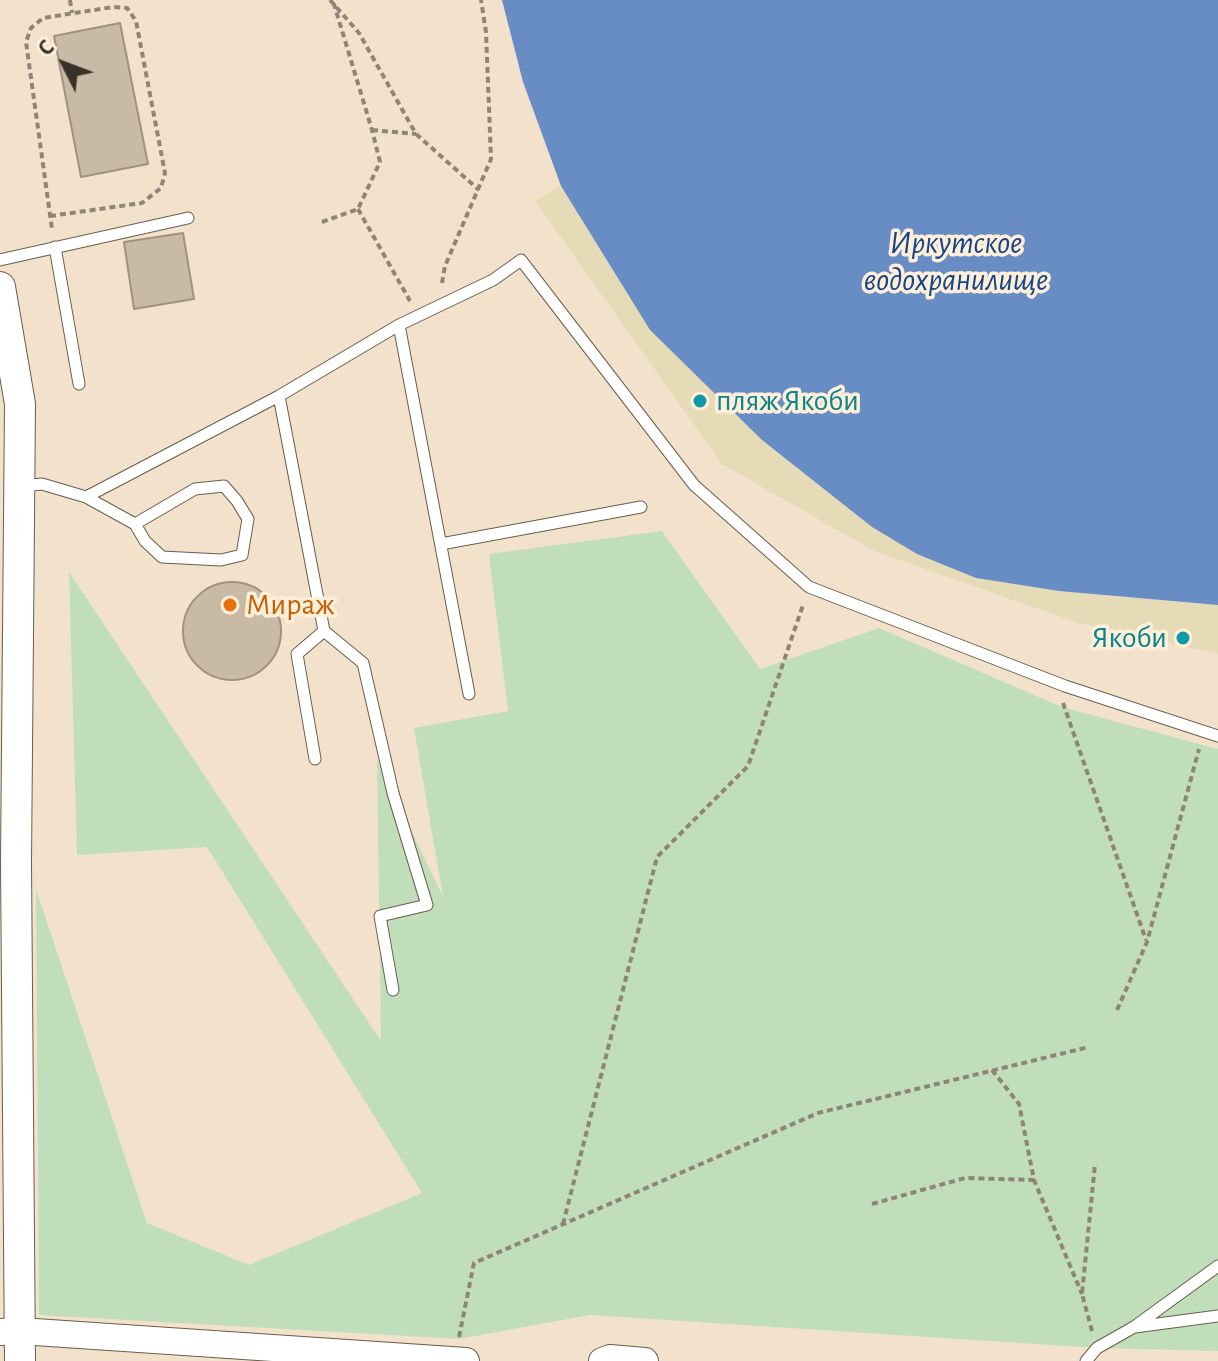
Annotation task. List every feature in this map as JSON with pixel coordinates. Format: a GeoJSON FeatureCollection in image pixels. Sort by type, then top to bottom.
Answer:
{"type":"FeatureCollection","features":[{"type":"Feature","properties":{"kind":"main road"},"geometry":{"type":"LineString","coordinates":[[0,287],[20,404],[21,486],[13,1341],[10,1361]]}},
{"type":"Feature","properties":{"kind":"street"},"geometry":{"type":"LineString","coordinates":[[13,1341],[171,1351],[463,1350]]}},
{"type":"Feature","properties":{"kind":"street"},"geometry":{"type":"LineString","coordinates":[[602,1361],[610,1358],[645,1361]]}},
{"type":"Feature","properties":{"kind":"lane"},"geometry":{"type":"LineString","coordinates":[[0,260],[188,218]]}},
{"type":"Feature","properties":{"kind":"lane"},"geometry":{"type":"LineString","coordinates":[[55,247],[79,384]]}},
{"type":"Feature","properties":{"kind":"lane"},"geometry":{"type":"LineString","coordinates":[[86,497],[279,396],[399,325],[493,280],[521,260],[694,485],[809,587],[1065,686],[1218,736]]}},
{"type":"Feature","properties":{"kind":"lane"},"geometry":{"type":"LineString","coordinates":[[399,325],[469,694]]}},
{"type":"Feature","properties":{"kind":"lane"},"geometry":{"type":"LineString","coordinates":[[279,396],[324,631],[363,663],[393,793],[427,905],[380,916],[393,990]]}},
{"type":"Feature","properties":{"kind":"lane"},"geometry":{"type":"LineString","coordinates":[[21,486],[42,484],[86,497],[135,524],[145,541],[162,557],[221,560],[242,555],[248,519],[224,486],[195,489],[135,524]]}},
{"type":"Feature","properties":{"kind":"lane"},"geometry":{"type":"LineString","coordinates":[[441,544],[641,507]]}},
{"type":"Feature","properties":{"kind":"lane"},"geometry":{"type":"LineString","coordinates":[[315,759],[297,654],[324,631]]}},
{"type":"Feature","properties":{"kind":"lane"},"geometry":{"type":"LineString","coordinates":[[1086,1361],[1097,1348],[1134,1327],[1218,1266]]}},
{"type":"Feature","properties":{"kind":"lane"},"geometry":{"type":"LineString","coordinates":[[1134,1327],[1218,1316]]}},
{"type":"Feature","properties":{"kind":"path"},"geometry":{"type":"LineString","coordinates":[[70,0],[72,13]]}},
{"type":"Feature","properties":{"kind":"path"},"geometry":{"type":"LineString","coordinates":[[439,306],[445,266],[491,159],[486,32],[481,0]]}},
{"type":"Feature","properties":{"kind":"path"},"geometry":{"type":"LineString","coordinates":[[332,2],[359,33],[416,134],[479,190]]}},
{"type":"Feature","properties":{"kind":"path"},"geometry":{"type":"LineString","coordinates":[[322,222],[358,209],[380,162],[332,2]]}},
{"type":"Feature","properties":{"kind":"path"},"geometry":{"type":"LineString","coordinates":[[50,216],[142,203],[161,188],[165,173],[136,21],[127,8],[113,7],[43,18],[31,28],[26,42],[50,216],[55,247]]}},
{"type":"Feature","properties":{"kind":"path"},"geometry":{"type":"LineString","coordinates":[[372,130],[416,134]]}},
{"type":"Feature","properties":{"kind":"path"},"geometry":{"type":"LineString","coordinates":[[358,209],[418,316]]}},
{"type":"Feature","properties":{"kind":"path"},"geometry":{"type":"LineString","coordinates":[[563,1224],[657,857],[748,766],[809,587]]}},
{"type":"Feature","properties":{"kind":"path"},"geometry":{"type":"LineString","coordinates":[[1065,686],[1062,707],[1147,942]]}},
{"type":"Feature","properties":{"kind":"path"},"geometry":{"type":"LineString","coordinates":[[1117,1010],[1147,942],[1204,731]]}},
{"type":"Feature","properties":{"kind":"path"},"geometry":{"type":"LineString","coordinates":[[463,1350],[474,1263],[818,1113],[1089,1047]]}},
{"type":"Feature","properties":{"kind":"path"},"geometry":{"type":"LineString","coordinates":[[992,1070],[1019,1104],[1034,1180],[1082,1294],[1097,1348]]}},
{"type":"Feature","properties":{"kind":"path"},"geometry":{"type":"LineString","coordinates":[[1082,1294],[1095,1164]]}},
{"type":"Feature","properties":{"kind":"path"},"geometry":{"type":"LineString","coordinates":[[872,1204],[965,1178],[1034,1180]]}},
{"type":"Feature","properties":{"kind":"green space"},"geometry":{"type":"Polygon","coordinates":[[[662,531],[760,669],[879,628],[1062,707],[1218,749],[1218,1351],[1097,1348],[590,1315],[459,1339],[39,1315],[36,889],[147,1223],[249,1265],[422,1193],[207,847],[77,855],[69,572],[381,1041],[377,759],[443,897],[414,728],[508,711],[489,554],[662,531]]]}},
{"type":"Feature","properties":{"kind":"sand","name":"пляж Якоби"},"geometry":{"type":"Polygon","coordinates":[[[561,186],[650,330],[762,440],[872,527],[917,554],[976,578],[1059,591],[1218,605],[1218,654],[1078,623],[874,551],[722,464],[535,201],[561,186]]]}},
{"type":"Feature","properties":{"kind":"water","name":"Иркутское водохранилище"},"geometry":{"type":"Polygon","coordinates":[[[502,0],[1218,0],[1218,605],[1059,591],[976,578],[917,554],[872,527],[762,440],[650,330],[561,186],[523,82],[502,0]]]}},
{"type":"Feature","properties":{"kind":"building"},"geometry":{"type":"Polygon","coordinates":[[[120,23],[148,164],[81,177],[54,36],[120,23]]]}},
{"type":"Feature","properties":{"kind":"building"},"geometry":{"type":"Polygon","coordinates":[[[183,233],[194,299],[134,309],[124,242],[183,233]]]}},
{"type":"Feature","properties":{"kind":"building"},"geometry":{"type":"Polygon","coordinates":[[[232,582],[259,590],[273,604],[281,631],[273,658],[259,672],[232,680],[205,672],[191,658],[183,631],[191,604],[205,590],[232,582]]]}},
{"type":"Feature","properties":{"kind":"place","name":"пляж Якоби"},"geometry":{"type":"Point","coordinates":[700,401]}},
{"type":"Feature","properties":{"kind":"place","name":"Мираж"},"geometry":{"type":"Point","coordinates":[230,605]}},
{"type":"Feature","properties":{"kind":"place","name":"Якоби"},"geometry":{"type":"Point","coordinates":[1183,638]}}]}
